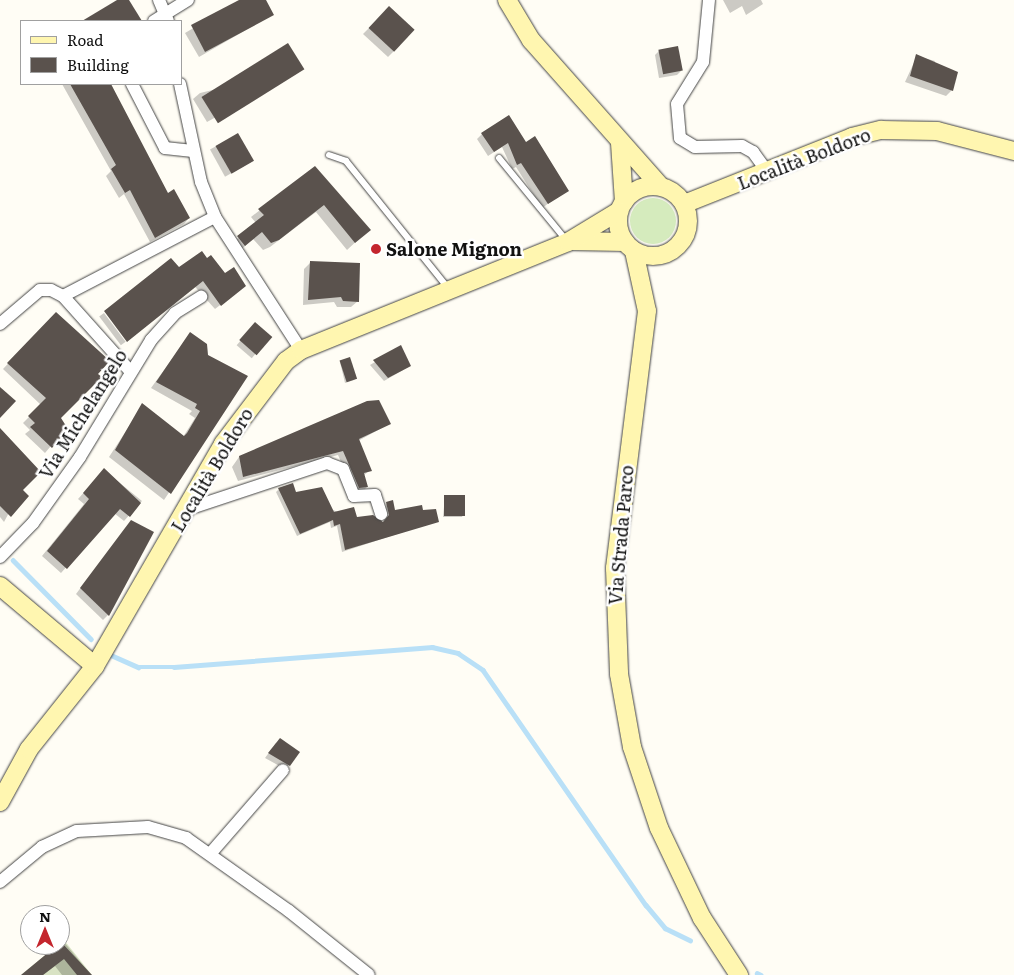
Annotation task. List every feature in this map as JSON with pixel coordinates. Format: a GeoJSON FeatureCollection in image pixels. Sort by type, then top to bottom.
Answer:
{"type":"FeatureCollection","features":[{"type":"Feature","properties":{"kind":"street"},"geometry":{"type":"LineString","coordinates":[[159,0],[167,17],[188,0]]}},
{"type":"Feature","properties":{"kind":"street"},"geometry":{"type":"LineString","coordinates":[[507,0],[532,40],[620,143],[660,187],[684,204],[688,228],[676,248],[655,256],[629,247],[622,207],[620,143]]}},
{"type":"Feature","properties":{"kind":"street"},"geometry":{"type":"LineString","coordinates":[[709,0],[703,62],[677,104],[680,138],[695,147],[742,146],[754,152],[767,171]]}},
{"type":"Feature","properties":{"kind":"street"},"geometry":{"type":"LineString","coordinates":[[133,85],[165,148],[193,151]]}},
{"type":"Feature","properties":{"kind":"street"},"geometry":{"type":"LineString","coordinates":[[180,85],[193,151],[215,217],[301,350]]}},
{"type":"Feature","properties":{"kind":"street","name":"Località Boldoro"},"geometry":{"type":"LineString","coordinates":[[684,204],[852,137],[881,130],[938,131],[1014,151]]}},
{"type":"Feature","properties":{"kind":"street"},"geometry":{"type":"LineString","coordinates":[[622,207],[640,189],[660,187]]}},
{"type":"Feature","properties":{"kind":"street","name":"Località Boldoro"},"geometry":{"type":"LineString","coordinates":[[0,802],[29,749],[99,660],[185,510],[251,405],[277,370],[301,350],[568,242],[622,207]]}},
{"type":"Feature","properties":{"kind":"street"},"geometry":{"type":"LineString","coordinates":[[63,296],[215,217]]}},
{"type":"Feature","properties":{"kind":"street","name":"Località Boldoro"},"geometry":{"type":"LineString","coordinates":[[568,242],[603,238],[629,247]]}},
{"type":"Feature","properties":{"kind":"street","name":"Via Strada Parco"},"geometry":{"type":"LineString","coordinates":[[629,247],[647,311],[615,568],[619,674],[632,747],[658,828],[702,918],[739,975]]}},
{"type":"Feature","properties":{"kind":"street"},"geometry":{"type":"LineString","coordinates":[[0,324],[40,290],[63,296],[130,371]]}},
{"type":"Feature","properties":{"kind":"street","name":"Via Michelangelo"},"geometry":{"type":"LineString","coordinates":[[0,557],[33,523],[80,457],[130,371],[175,313],[201,297]]}},
{"type":"Feature","properties":{"kind":"street"},"geometry":{"type":"LineString","coordinates":[[185,510],[327,463],[343,469],[354,496],[375,496],[381,514]]}},
{"type":"Feature","properties":{"kind":"street"},"geometry":{"type":"LineString","coordinates":[[0,586],[99,660]]}},
{"type":"Feature","properties":{"kind":"street"},"geometry":{"type":"LineString","coordinates":[[210,854],[283,770]]}},
{"type":"Feature","properties":{"kind":"street"},"geometry":{"type":"LineString","coordinates":[[0,882],[42,847],[76,831],[109,826],[148,827],[186,838],[210,854],[369,975]]}},
{"type":"Feature","properties":{"kind":"lane"},"geometry":{"type":"LineString","coordinates":[[329,155],[346,161],[450,291]]}},
{"type":"Feature","properties":{"kind":"lane"},"geometry":{"type":"LineString","coordinates":[[499,158],[568,242]]}},
{"type":"Feature","properties":{"kind":"green space"},"geometry":{"type":"Polygon","coordinates":[[[658,198],[670,204],[675,212],[675,230],[670,238],[662,243],[648,244],[636,238],[631,230],[630,216],[636,204],[644,199],[658,198]]]}},
{"type":"Feature","properties":{"kind":"green space"},"geometry":{"type":"Polygon","coordinates":[[[70,948],[92,975],[21,975],[45,955],[70,955],[70,948]]]}},
{"type":"Feature","properties":{"kind":"building"},"geometry":{"type":"Polygon","coordinates":[[[117,0],[129,0],[141,20],[84,20],[117,0]]]}},
{"type":"Feature","properties":{"kind":"building"},"geometry":{"type":"Polygon","coordinates":[[[239,0],[266,0],[274,15],[205,52],[191,25],[239,0]]]}},
{"type":"Feature","properties":{"kind":"building"},"geometry":{"type":"Polygon","coordinates":[[[389,6],[415,30],[394,52],[369,28],[389,6]]]}},
{"type":"Feature","properties":{"kind":"building"},"geometry":{"type":"Polygon","coordinates":[[[288,43],[304,69],[218,123],[201,97],[288,43]]]}},
{"type":"Feature","properties":{"kind":"building"},"geometry":{"type":"Polygon","coordinates":[[[678,46],[683,71],[663,74],[658,50],[678,46]]]}},
{"type":"Feature","properties":{"kind":"building"},"geometry":{"type":"Polygon","coordinates":[[[916,54],[958,72],[953,91],[910,76],[916,54]]]}},
{"type":"Feature","properties":{"kind":"building"},"geometry":{"type":"Polygon","coordinates":[[[71,85],[112,85],[168,193],[174,189],[190,218],[155,238],[130,190],[125,193],[111,169],[116,165],[71,85]]]}},
{"type":"Feature","properties":{"kind":"building"},"geometry":{"type":"Polygon","coordinates":[[[509,115],[526,142],[535,136],[569,191],[548,204],[521,163],[517,165],[508,143],[494,152],[481,133],[509,115]]]}},
{"type":"Feature","properties":{"kind":"building"},"geometry":{"type":"Polygon","coordinates":[[[238,133],[254,161],[231,174],[215,146],[238,133]]]}},
{"type":"Feature","properties":{"kind":"building"},"geometry":{"type":"Polygon","coordinates":[[[315,166],[371,230],[355,243],[324,205],[279,240],[271,243],[262,232],[245,246],[237,236],[264,215],[258,209],[315,166]]]}},
{"type":"Feature","properties":{"kind":"building"},"geometry":{"type":"Polygon","coordinates":[[[202,251],[207,258],[211,255],[225,273],[234,267],[246,286],[221,306],[203,281],[127,342],[104,311],[171,258],[179,267],[202,251]]]}},
{"type":"Feature","properties":{"kind":"building"},"geometry":{"type":"Polygon","coordinates":[[[310,261],[360,263],[359,302],[343,301],[341,297],[308,300],[310,261]]]}},
{"type":"Feature","properties":{"kind":"building"},"geometry":{"type":"Polygon","coordinates":[[[56,312],[110,361],[98,374],[102,377],[61,418],[68,429],[52,448],[30,427],[35,423],[28,416],[46,398],[7,363],[56,312]]]}},
{"type":"Feature","properties":{"kind":"building"},"geometry":{"type":"Polygon","coordinates":[[[255,322],[272,337],[257,355],[239,340],[255,322]]]}},
{"type":"Feature","properties":{"kind":"building"},"geometry":{"type":"Polygon","coordinates":[[[190,332],[207,344],[208,355],[248,376],[171,494],[115,450],[142,403],[184,436],[187,433],[200,411],[195,408],[197,404],[156,382],[190,332]]]}},
{"type":"Feature","properties":{"kind":"building"},"geometry":{"type":"Polygon","coordinates":[[[401,345],[411,366],[388,378],[373,360],[401,345]]]}},
{"type":"Feature","properties":{"kind":"building"},"geometry":{"type":"Polygon","coordinates":[[[350,357],[357,379],[347,382],[340,360],[350,357]]]}},
{"type":"Feature","properties":{"kind":"building"},"geometry":{"type":"Polygon","coordinates":[[[0,387],[16,401],[0,418],[0,387]]]}},
{"type":"Feature","properties":{"kind":"building"},"geometry":{"type":"Polygon","coordinates":[[[379,400],[391,424],[359,439],[372,471],[364,473],[368,487],[359,488],[343,451],[243,477],[239,456],[367,401],[379,400]]]}},
{"type":"Feature","properties":{"kind":"building"},"geometry":{"type":"Polygon","coordinates":[[[0,428],[41,472],[23,490],[29,496],[11,517],[0,506],[0,428]]]}},
{"type":"Feature","properties":{"kind":"building"},"geometry":{"type":"Polygon","coordinates":[[[104,468],[141,503],[130,517],[120,509],[67,569],[47,551],[89,499],[83,493],[104,468]]]}},
{"type":"Feature","properties":{"kind":"building"},"geometry":{"type":"Polygon","coordinates":[[[293,483],[296,492],[322,487],[334,512],[354,507],[357,517],[373,515],[383,522],[389,515],[386,502],[393,500],[395,510],[422,505],[423,510],[436,509],[439,522],[345,550],[340,524],[334,526],[333,520],[300,534],[278,488],[293,483]]]}},
{"type":"Feature","properties":{"kind":"building"},"geometry":{"type":"Polygon","coordinates":[[[444,495],[465,495],[465,516],[444,516],[444,495]]]}},
{"type":"Feature","properties":{"kind":"building"},"geometry":{"type":"Polygon","coordinates":[[[131,520],[154,532],[109,616],[80,588],[131,520]]]}},
{"type":"Feature","properties":{"kind":"building"},"geometry":{"type":"Polygon","coordinates":[[[280,738],[300,752],[290,766],[268,753],[280,738]]]}},
{"type":"Feature","properties":{"kind":"building"},"geometry":{"type":"Polygon","coordinates":[[[70,952],[92,975],[77,975],[64,959],[43,975],[21,975],[45,955],[70,955],[70,952]]]}},
{"type":"Feature","properties":{"kind":"waterway"},"geometry":{"type":"LineString","coordinates":[[13,560],[91,639]]}},
{"type":"Feature","properties":{"kind":"waterway"},"geometry":{"type":"LineString","coordinates":[[111,655],[138,667],[174,667],[432,647],[458,653],[483,670],[646,905],[665,928],[690,940]]}},
{"type":"Feature","properties":{"kind":"waterway"},"geometry":{"type":"LineString","coordinates":[[757,973],[761,975]]}},
{"type":"Feature","properties":{"kind":"place","name":"Salone Mignon"},"geometry":{"type":"Point","coordinates":[376,249]}}]}
